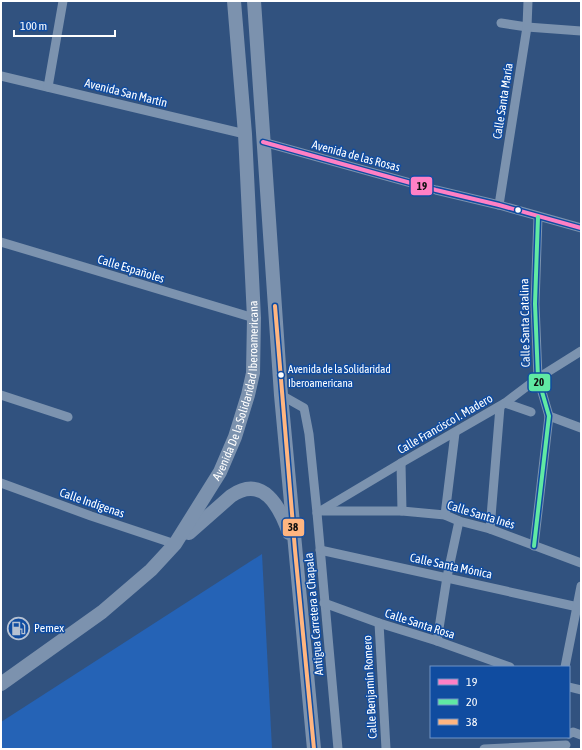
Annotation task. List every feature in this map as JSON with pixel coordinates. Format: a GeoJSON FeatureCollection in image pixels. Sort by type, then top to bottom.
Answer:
{"type":"FeatureCollection","features":[{"type":"Feature","properties":{"kind":"highway","name":"Avenida De la Solidaridad Iberoamericana"},"geometry":{"type":"LineString","coordinates":[[1,684],[107,607],[151,570],[175,544],[220,472],[235,437],[253,373],[254,318],[245,134],[234,1]]}},
{"type":"Feature","properties":{"kind":"highway","name":"Avenida De la Solidaridad Iberoamericana"},"geometry":{"type":"LineString","coordinates":[[254,1],[281,395],[314,749]]}},
{"type":"Feature","properties":{"kind":"highway"},"geometry":{"type":"LineString","coordinates":[[175,544],[236,492],[250,489],[262,492],[270,497],[277,505],[295,550]]}},
{"type":"Feature","properties":{"kind":"street"},"geometry":{"type":"LineString","coordinates":[[48,87],[63,1]]}},
{"type":"Feature","properties":{"kind":"street","name":"Calle Santa María"},"geometry":{"type":"LineString","coordinates":[[499,205],[527,27],[528,1]]}},
{"type":"Feature","properties":{"kind":"street"},"geometry":{"type":"LineString","coordinates":[[501,23],[527,27],[581,31]]}},
{"type":"Feature","properties":{"kind":"street","name":"Avenida San Martín"},"geometry":{"type":"LineString","coordinates":[[1,76],[245,134]]}},
{"type":"Feature","properties":{"kind":"street","name":"Avenida de las Rosas"},"geometry":{"type":"LineString","coordinates":[[263,142],[581,228]]}},
{"type":"Feature","properties":{"kind":"street","name":"Calle Santa Catalina"},"geometry":{"type":"LineString","coordinates":[[534,546],[549,416],[538,378],[535,304],[538,217]]}},
{"type":"Feature","properties":{"kind":"street","name":"Calle Españoles"},"geometry":{"type":"LineString","coordinates":[[1,242],[254,318]]}},
{"type":"Feature","properties":{"kind":"street","name":"Calle Francisco I. Madero"},"geometry":{"type":"LineString","coordinates":[[319,512],[503,405],[538,378],[581,351]]}},
{"type":"Feature","properties":{"kind":"street"},"geometry":{"type":"LineString","coordinates":[[1,395],[68,417]]}},
{"type":"Feature","properties":{"kind":"street","name":"Antigua Carretera a Chapala"},"geometry":{"type":"LineString","coordinates":[[281,395],[304,408],[309,434],[319,512],[324,603],[338,749]]}},
{"type":"Feature","properties":{"kind":"street"},"geometry":{"type":"LineString","coordinates":[[490,529],[492,497],[503,405],[531,412]]}},
{"type":"Feature","properties":{"kind":"street"},"geometry":{"type":"LineString","coordinates":[[549,416],[581,428]]}},
{"type":"Feature","properties":{"kind":"street"},"geometry":{"type":"LineString","coordinates":[[445,515],[455,433]]}},
{"type":"Feature","properties":{"kind":"street"},"geometry":{"type":"LineString","coordinates":[[401,463],[402,511]]}},
{"type":"Feature","properties":{"kind":"street","name":"Calle Indígenas"},"geometry":{"type":"LineString","coordinates":[[1,483],[91,516],[175,544]]}},
{"type":"Feature","properties":{"kind":"street","name":"Calle Santa Inés"},"geometry":{"type":"LineString","coordinates":[[319,512],[402,511],[445,515],[490,529],[581,563]]}},
{"type":"Feature","properties":{"kind":"street"},"geometry":{"type":"LineString","coordinates":[[437,641],[447,577],[459,520]]}},
{"type":"Feature","properties":{"kind":"street","name":"Calle Santa Mónica"},"geometry":{"type":"LineString","coordinates":[[320,550],[578,606]]}},
{"type":"Feature","properties":{"kind":"street"},"geometry":{"type":"LineString","coordinates":[[565,666],[581,586]]}},
{"type":"Feature","properties":{"kind":"street","name":"Calle Santa Rosa"},"geometry":{"type":"LineString","coordinates":[[324,603],[507,666]]}},
{"type":"Feature","properties":{"kind":"street","name":"Calle Benjamín Romero"},"geometry":{"type":"LineString","coordinates":[[379,623],[386,749]]}},
{"type":"Feature","properties":{"kind":"street"},"geometry":{"type":"LineString","coordinates":[[570,687],[581,690]]}},
{"type":"Feature","properties":{"kind":"street"},"geometry":{"type":"LineString","coordinates":[[570,734],[573,732],[581,735]]}},
{"type":"Feature","properties":{"kind":"street"},"geometry":{"type":"LineString","coordinates":[[484,749],[566,744]]}},
{"type":"Feature","properties":{"kind":"shaded area"},"geometry":{"type":"Polygon","coordinates":[[[262,554],[272,749],[1,749],[1,722],[262,554]]]}},
{"type":"Feature","properties":{"kind":"transit line","name":"19"},"geometry":{"type":"LineString","coordinates":[[263,142],[581,228]]}},
{"type":"Feature","properties":{"kind":"transit line","name":"20"},"geometry":{"type":"LineString","coordinates":[[534,546],[549,416],[538,378],[535,304],[538,217]]}},
{"type":"Feature","properties":{"kind":"transit line","name":"38"},"geometry":{"type":"LineString","coordinates":[[275,306],[295,550],[314,749]]}},
{"type":"Feature","properties":{"kind":"place","name":"Avenida de la Solidaridad Iberoamericana"},"geometry":{"type":"Point","coordinates":[281,375]}},
{"type":"Feature","properties":{"kind":"place","name":"Pemex"},"geometry":{"type":"Point","coordinates":[18,628]}}]}
